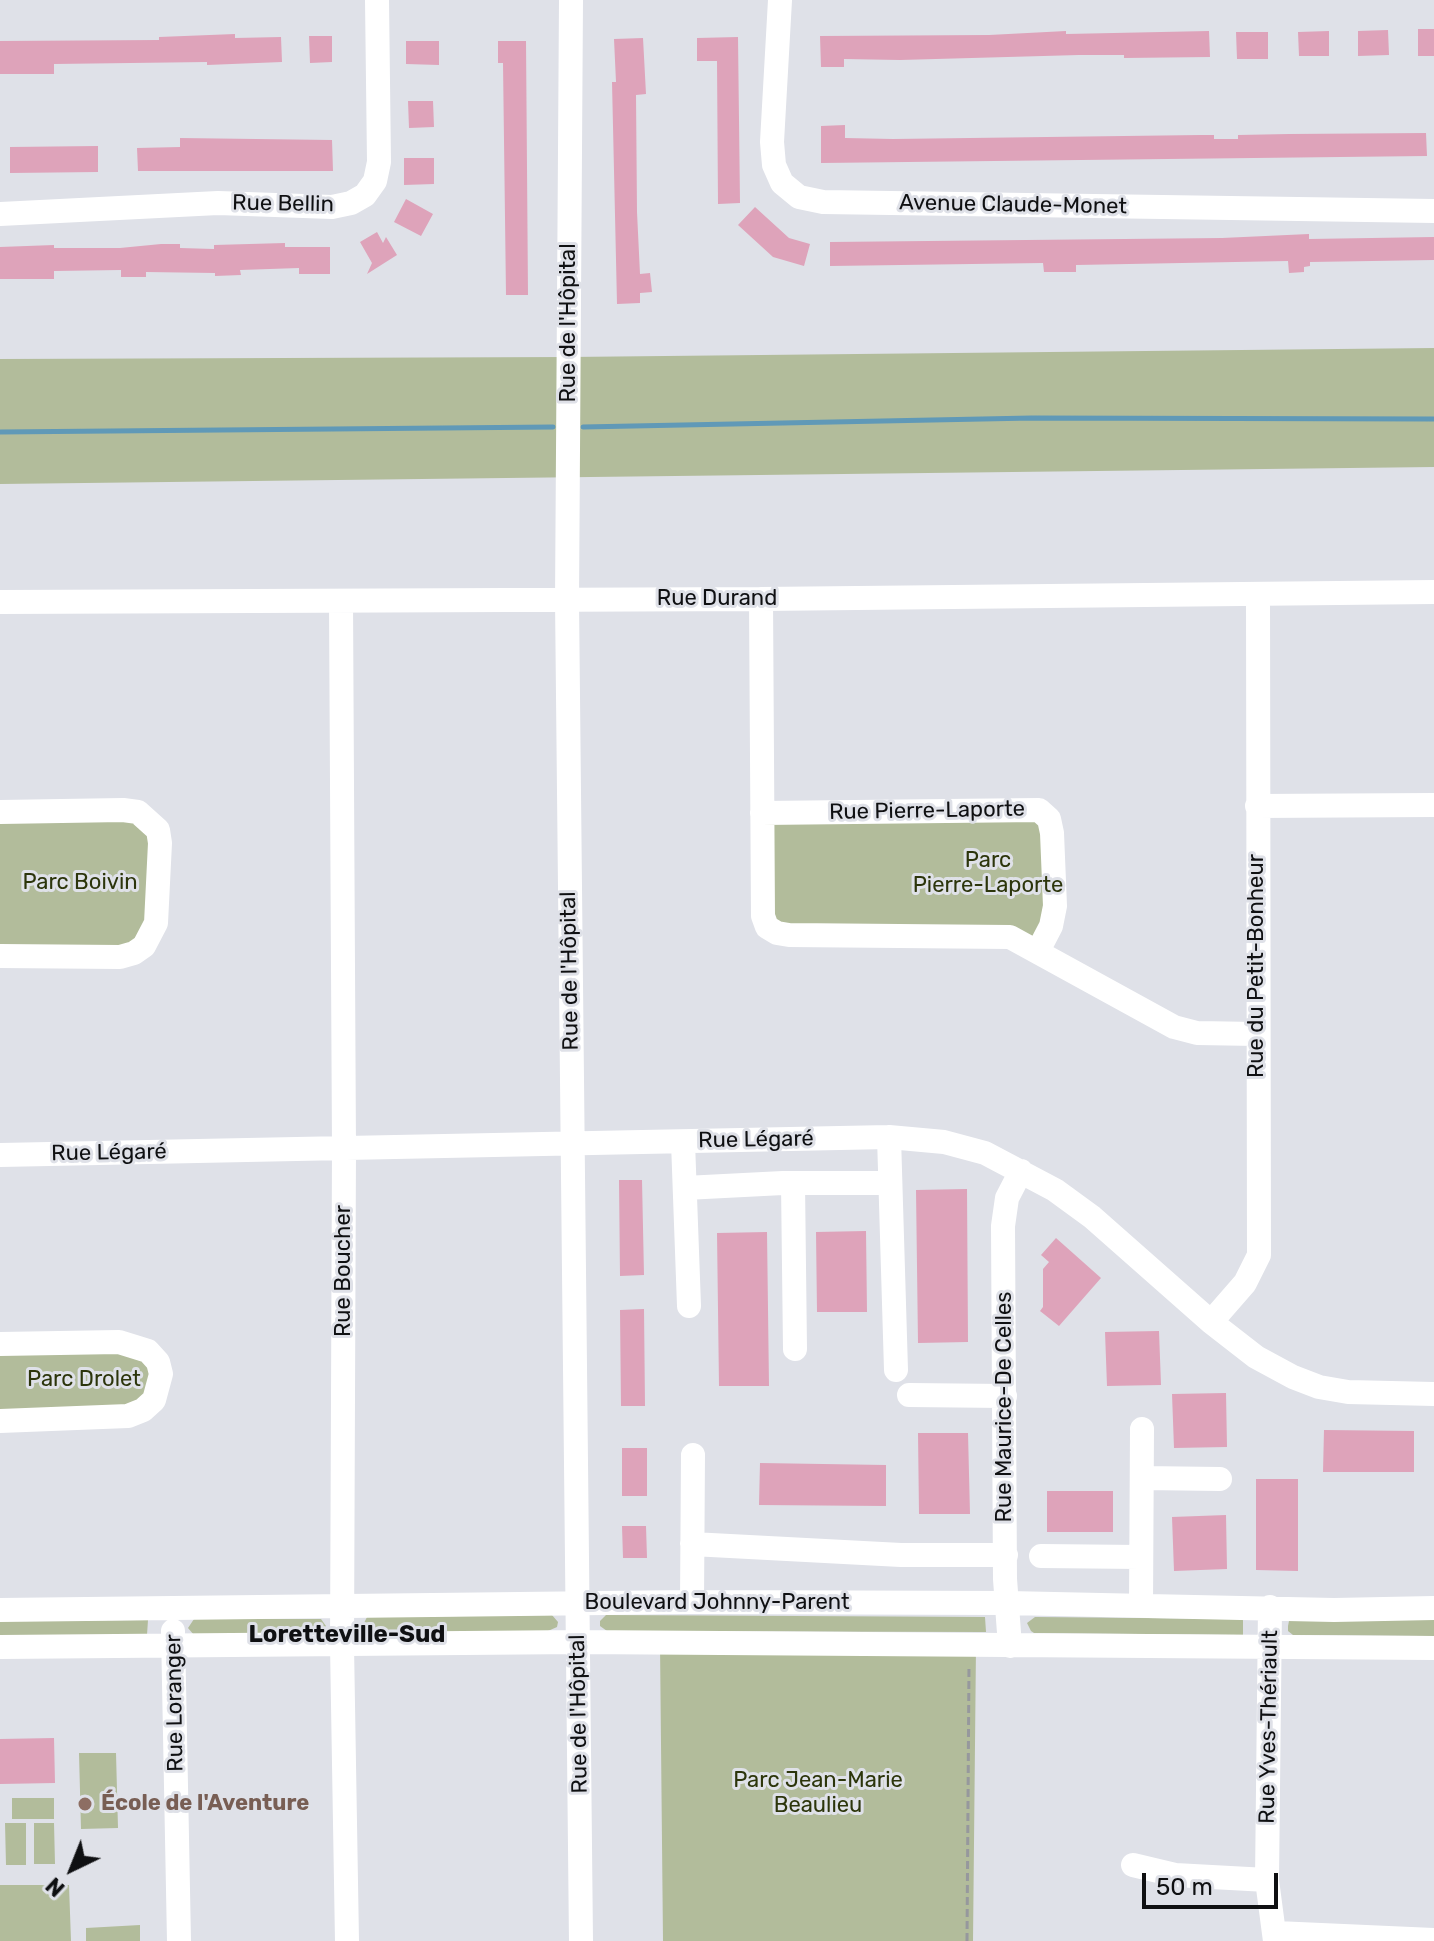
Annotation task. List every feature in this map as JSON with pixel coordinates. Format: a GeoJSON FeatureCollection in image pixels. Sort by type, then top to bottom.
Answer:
{"type":"FeatureCollection","features":[{"type":"Feature","properties":{"kind":"street","name":"Rue Bellin"},"geometry":{"type":"LineString","coordinates":[[0,214],[218,203],[332,207],[351,203],[365,195],[375,181],[379,162],[377,0]]}},
{"type":"Feature","properties":{"kind":"street","name":"Rue de l'Hôpital"},"geometry":{"type":"LineString","coordinates":[[571,0],[567,600],[581,1941]]}},
{"type":"Feature","properties":{"kind":"street","name":"Avenue Claude-Monet"},"geometry":{"type":"LineString","coordinates":[[780,0],[772,142],[774,165],[782,183],[799,197],[823,202],[1434,211]]}},
{"type":"Feature","properties":{"kind":"street","name":"Rue Durand"},"geometry":{"type":"LineString","coordinates":[[0,602],[1434,592]]}},
{"type":"Feature","properties":{"kind":"street","name":"Rue du Petit-Bonheur"},"geometry":{"type":"LineString","coordinates":[[1211,1322],[1245,1283],[1259,1255],[1258,595]]}},
{"type":"Feature","properties":{"kind":"street"},"geometry":{"type":"LineString","coordinates":[[761,599],[763,916],[767,927],[777,933],[1010,937],[1174,1027],[1197,1033],[1257,1034]]}},
{"type":"Feature","properties":{"kind":"street","name":"Rue Boucher"},"geometry":{"type":"LineString","coordinates":[[341,601],[344,1149],[342,1645],[347,1941]]}},
{"type":"Feature","properties":{"kind":"street"},"geometry":{"type":"LineString","coordinates":[[1257,806],[1434,805]]}},
{"type":"Feature","properties":{"kind":"street","name":"Rue Pierre-Laporte"},"geometry":{"type":"LineString","coordinates":[[762,813],[1039,810],[1049,819],[1052,833],[1055,906],[1051,926],[1038,951]]}},
{"type":"Feature","properties":{"kind":"street"},"geometry":{"type":"LineString","coordinates":[[0,812],[138,812],[158,830],[160,843],[156,923],[144,946],[120,957],[0,956]]}},
{"type":"Feature","properties":{"kind":"street"},"geometry":{"type":"LineString","coordinates":[[889,1137],[896,1370]]}},
{"type":"Feature","properties":{"kind":"street","name":"Rue Légaré"},"geometry":{"type":"LineString","coordinates":[[0,1155],[889,1137],[944,1142],[985,1153],[1055,1190],[1092,1217],[1211,1322],[1256,1357],[1293,1377],[1319,1387],[1348,1392],[1434,1394]]}},
{"type":"Feature","properties":{"kind":"street"},"geometry":{"type":"LineString","coordinates":[[782,1140],[788,1183],[795,1349]]}},
{"type":"Feature","properties":{"kind":"street"},"geometry":{"type":"LineString","coordinates":[[683,1142],[689,1306]]}},
{"type":"Feature","properties":{"kind":"street","name":"Rue Maurice-De Celles"},"geometry":{"type":"LineString","coordinates":[[1010,1646],[1006,1555],[1003,1226],[1007,1198],[1021,1171]]}},
{"type":"Feature","properties":{"kind":"street"},"geometry":{"type":"LineString","coordinates":[[685,1188],[788,1183],[890,1183]]}},
{"type":"Feature","properties":{"kind":"street"},"geometry":{"type":"LineString","coordinates":[[0,1344],[119,1342],[148,1351],[158,1362],[161,1374],[154,1400],[143,1410],[128,1416],[0,1421]]}},
{"type":"Feature","properties":{"kind":"street"},"geometry":{"type":"LineString","coordinates":[[909,1395],[1005,1396]]}},
{"type":"Feature","properties":{"kind":"street"},"geometry":{"type":"LineString","coordinates":[[1141,1605],[1142,1429]]}},
{"type":"Feature","properties":{"kind":"street"},"geometry":{"type":"LineString","coordinates":[[692,1602],[693,1455]]}},
{"type":"Feature","properties":{"kind":"street"},"geometry":{"type":"LineString","coordinates":[[1143,1478],[1220,1479]]}},
{"type":"Feature","properties":{"kind":"street"},"geometry":{"type":"LineString","coordinates":[[692,1544],[901,1555],[1006,1555]]}},
{"type":"Feature","properties":{"kind":"street"},"geometry":{"type":"LineString","coordinates":[[1041,1556],[1140,1557]]}},
{"type":"Feature","properties":{"kind":"street","name":"Boulevard Johnny-Parent"},"geometry":{"type":"LineString","coordinates":[[0,1610],[692,1602],[1008,1603],[1334,1610],[1434,1608]]}},
{"type":"Feature","properties":{"kind":"street","name":"Rue Yves-Thériault"},"geometry":{"type":"LineString","coordinates":[[1270,1607],[1267,1880],[1276,1937]]}},
{"type":"Feature","properties":{"kind":"street","name":"Rue Loranger"},"geometry":{"type":"LineString","coordinates":[[173,1609],[179,1941]]}},
{"type":"Feature","properties":{"kind":"street","name":"Boulevard Johnny-Parent"},"geometry":{"type":"LineString","coordinates":[[0,1647],[579,1642],[1434,1648]]}},
{"type":"Feature","properties":{"kind":"street"},"geometry":{"type":"LineString","coordinates":[[1133,1865],[1175,1875],[1267,1880]]}},
{"type":"Feature","properties":{"kind":"street"},"geometry":{"type":"LineString","coordinates":[[1276,1937],[1434,1940]]}},
{"type":"Feature","properties":{"kind":"path"},"geometry":{"type":"LineString","coordinates":[[967,1941],[969,1646]]}},
{"type":"Feature","properties":{"kind":"green space"},"geometry":{"type":"Polygon","coordinates":[[[1434,348],[1434,467],[0,484],[0,359],[1434,348]]]}},
{"type":"Feature","properties":{"kind":"green space","name":"Parc Pierre-Laporte"},"geometry":{"type":"Polygon","coordinates":[[[1022,809],[1052,833],[1038,951],[1010,937],[777,933],[762,813],[1022,809]]]}},
{"type":"Feature","properties":{"kind":"green space","name":"Parc Boivin"},"geometry":{"type":"Polygon","coordinates":[[[0,812],[150,821],[144,946],[0,956],[0,812]]]}},
{"type":"Feature","properties":{"kind":"green space","name":"Parc Drolet"},"geometry":{"type":"Polygon","coordinates":[[[119,1342],[158,1362],[143,1410],[0,1421],[0,1344],[119,1342]]]}},
{"type":"Feature","properties":{"kind":"green space"},"geometry":{"type":"Polygon","coordinates":[[[552,1615],[558,1622],[557,1627],[548,1631],[369,1634],[362,1627],[367,1617],[552,1615]]]}},
{"type":"Feature","properties":{"kind":"green space"},"geometry":{"type":"Polygon","coordinates":[[[606,1615],[985,1617],[986,1632],[607,1631],[600,1626],[606,1615]]]}},
{"type":"Feature","properties":{"kind":"green space"},"geometry":{"type":"Polygon","coordinates":[[[1035,1617],[1243,1619],[1243,1635],[1034,1633],[1027,1623],[1035,1617]]]}},
{"type":"Feature","properties":{"kind":"green space"},"geometry":{"type":"Polygon","coordinates":[[[194,1619],[321,1619],[326,1626],[320,1634],[194,1635],[188,1628],[194,1619]]]}},
{"type":"Feature","properties":{"kind":"green space"},"geometry":{"type":"Polygon","coordinates":[[[148,1620],[147,1635],[0,1637],[0,1621],[148,1620]]]}},
{"type":"Feature","properties":{"kind":"green space"},"geometry":{"type":"Polygon","coordinates":[[[1434,1620],[1434,1636],[1293,1635],[1288,1631],[1288,1626],[1289,1621],[1434,1620]]]}},
{"type":"Feature","properties":{"kind":"green space","name":"Parc Jean-Marie Beaulieu"},"geometry":{"type":"Polygon","coordinates":[[[660,1644],[976,1646],[973,1941],[663,1941],[660,1644]]]}},
{"type":"Feature","properties":{"kind":"green space"},"geometry":{"type":"Polygon","coordinates":[[[79,1753],[116,1753],[118,1828],[81,1829],[79,1753]]]}},
{"type":"Feature","properties":{"kind":"green space"},"geometry":{"type":"Polygon","coordinates":[[[12,1798],[54,1798],[54,1819],[12,1819],[12,1798]]]}},
{"type":"Feature","properties":{"kind":"green space"},"geometry":{"type":"Polygon","coordinates":[[[5,1823],[26,1823],[26,1865],[6,1865],[5,1823]]]}},
{"type":"Feature","properties":{"kind":"green space"},"geometry":{"type":"Polygon","coordinates":[[[34,1823],[54,1823],[55,1864],[34,1864],[34,1823]]]}},
{"type":"Feature","properties":{"kind":"green space"},"geometry":{"type":"Polygon","coordinates":[[[0,1885],[69,1885],[71,1941],[0,1941],[0,1885]]]}},
{"type":"Feature","properties":{"kind":"green space"},"geometry":{"type":"Polygon","coordinates":[[[140,1925],[140,1941],[86,1941],[86,1928],[140,1925]]]}},
{"type":"Feature","properties":{"kind":"building"},"geometry":{"type":"Polygon","coordinates":[[[1418,29],[1434,29],[1434,56],[1418,56],[1418,29]]]}},
{"type":"Feature","properties":{"kind":"building"},"geometry":{"type":"Polygon","coordinates":[[[1388,30],[1389,55],[1358,56],[1358,31],[1388,30]]]}},
{"type":"Feature","properties":{"kind":"building"},"geometry":{"type":"Polygon","coordinates":[[[1066,31],[1066,34],[1209,31],[1210,57],[1079,55],[844,59],[844,67],[821,67],[820,36],[989,35],[1066,31]]]}},
{"type":"Feature","properties":{"kind":"building"},"geometry":{"type":"Polygon","coordinates":[[[1329,31],[1329,56],[1299,56],[1298,32],[1329,31]]]}},
{"type":"Feature","properties":{"kind":"building"},"geometry":{"type":"Polygon","coordinates":[[[1236,32],[1268,32],[1268,59],[1237,59],[1236,32]]]}},
{"type":"Feature","properties":{"kind":"building"},"geometry":{"type":"Polygon","coordinates":[[[235,34],[235,38],[281,37],[282,62],[54,64],[54,74],[0,74],[0,41],[159,40],[159,37],[235,34]]]}},
{"type":"Feature","properties":{"kind":"building"},"geometry":{"type":"Polygon","coordinates":[[[309,36],[332,36],[332,62],[310,63],[309,36]]]}},
{"type":"Feature","properties":{"kind":"building"},"geometry":{"type":"Polygon","coordinates":[[[738,37],[740,203],[718,204],[717,61],[697,61],[697,38],[738,37]]]}},
{"type":"Feature","properties":{"kind":"building"},"geometry":{"type":"Polygon","coordinates":[[[643,38],[646,94],[636,95],[637,212],[640,274],[650,273],[652,292],[640,293],[640,303],[617,304],[612,82],[616,82],[614,39],[643,38]]]}},
{"type":"Feature","properties":{"kind":"building"},"geometry":{"type":"Polygon","coordinates":[[[406,41],[439,41],[439,65],[406,64],[406,41]]]}},
{"type":"Feature","properties":{"kind":"building"},"geometry":{"type":"Polygon","coordinates":[[[498,41],[526,41],[528,295],[506,295],[503,63],[498,63],[498,41]]]}},
{"type":"Feature","properties":{"kind":"building"},"geometry":{"type":"Polygon","coordinates":[[[408,101],[433,101],[434,127],[409,128],[408,101]]]}},
{"type":"Feature","properties":{"kind":"building"},"geometry":{"type":"Polygon","coordinates":[[[845,125],[845,138],[893,139],[1214,135],[1214,139],[1238,139],[1238,135],[1426,133],[1427,156],[821,163],[821,126],[845,125]]]}},
{"type":"Feature","properties":{"kind":"building"},"geometry":{"type":"Polygon","coordinates":[[[180,138],[332,140],[333,171],[138,171],[137,148],[180,147],[180,138]]]}},
{"type":"Feature","properties":{"kind":"building"},"geometry":{"type":"Polygon","coordinates":[[[98,146],[98,172],[10,173],[10,147],[98,146]]]}},
{"type":"Feature","properties":{"kind":"building"},"geometry":{"type":"Polygon","coordinates":[[[404,158],[434,158],[434,184],[404,185],[404,158]]]}},
{"type":"Feature","properties":{"kind":"building"},"geometry":{"type":"Polygon","coordinates":[[[406,199],[433,214],[421,236],[394,222],[406,199]]]}},
{"type":"Feature","properties":{"kind":"building"},"geometry":{"type":"Polygon","coordinates":[[[755,207],[789,238],[810,244],[804,266],[773,257],[738,225],[755,207]]]}},
{"type":"Feature","properties":{"kind":"building"},"geometry":{"type":"Polygon","coordinates":[[[377,232],[383,243],[386,237],[397,255],[367,274],[372,263],[360,242],[377,232]]]}},
{"type":"Feature","properties":{"kind":"building"},"geometry":{"type":"Polygon","coordinates":[[[1309,234],[1309,239],[1434,237],[1434,260],[1310,262],[1310,266],[1304,267],[1304,272],[1289,273],[1288,261],[1076,265],[1076,272],[1044,272],[1043,263],[830,266],[830,242],[1222,238],[1309,234]]]}},
{"type":"Feature","properties":{"kind":"building"},"geometry":{"type":"Polygon","coordinates":[[[285,243],[285,247],[330,247],[330,274],[299,274],[299,268],[240,270],[241,275],[215,276],[215,273],[146,272],[146,277],[121,277],[121,270],[54,271],[54,279],[0,279],[0,247],[54,245],[54,248],[120,248],[180,244],[180,248],[214,249],[214,245],[285,243]]]}},
{"type":"Feature","properties":{"kind":"building"},"geometry":{"type":"Polygon","coordinates":[[[619,1180],[642,1180],[644,1275],[620,1276],[619,1180]]]}},
{"type":"Feature","properties":{"kind":"building"},"geometry":{"type":"Polygon","coordinates":[[[967,1189],[968,1342],[918,1343],[916,1190],[967,1189]]]}},
{"type":"Feature","properties":{"kind":"building"},"geometry":{"type":"Polygon","coordinates":[[[866,1231],[867,1312],[817,1312],[816,1232],[866,1231]]]}},
{"type":"Feature","properties":{"kind":"building"},"geometry":{"type":"Polygon","coordinates":[[[767,1232],[769,1386],[719,1386],[717,1233],[767,1232]]]}},
{"type":"Feature","properties":{"kind":"building"},"geometry":{"type":"Polygon","coordinates":[[[1056,1238],[1101,1278],[1059,1326],[1040,1311],[1043,1307],[1043,1269],[1049,1262],[1041,1255],[1056,1238]]]}},
{"type":"Feature","properties":{"kind":"building"},"geometry":{"type":"Polygon","coordinates":[[[644,1309],[645,1406],[621,1406],[620,1310],[644,1309]]]}},
{"type":"Feature","properties":{"kind":"building"},"geometry":{"type":"Polygon","coordinates":[[[1159,1331],[1161,1385],[1107,1386],[1105,1332],[1159,1331]]]}},
{"type":"Feature","properties":{"kind":"building"},"geometry":{"type":"Polygon","coordinates":[[[1226,1393],[1227,1447],[1174,1448],[1172,1394],[1226,1393]]]}},
{"type":"Feature","properties":{"kind":"building"},"geometry":{"type":"Polygon","coordinates":[[[1324,1430],[1414,1431],[1414,1472],[1323,1472],[1324,1430]]]}},
{"type":"Feature","properties":{"kind":"building"},"geometry":{"type":"Polygon","coordinates":[[[918,1433],[968,1433],[970,1514],[919,1514],[918,1433]]]}},
{"type":"Feature","properties":{"kind":"building"},"geometry":{"type":"Polygon","coordinates":[[[622,1448],[647,1448],[647,1496],[622,1496],[622,1448]]]}},
{"type":"Feature","properties":{"kind":"building"},"geometry":{"type":"Polygon","coordinates":[[[760,1463],[886,1465],[886,1506],[759,1505],[760,1463]]]}},
{"type":"Feature","properties":{"kind":"building"},"geometry":{"type":"Polygon","coordinates":[[[1256,1479],[1298,1479],[1298,1571],[1256,1570],[1256,1479]]]}},
{"type":"Feature","properties":{"kind":"building"},"geometry":{"type":"Polygon","coordinates":[[[1047,1491],[1113,1491],[1113,1532],[1047,1532],[1047,1491]]]}},
{"type":"Feature","properties":{"kind":"building"},"geometry":{"type":"Polygon","coordinates":[[[1226,1515],[1227,1569],[1174,1571],[1172,1517],[1226,1515]]]}},
{"type":"Feature","properties":{"kind":"building"},"geometry":{"type":"Polygon","coordinates":[[[622,1526],[646,1526],[647,1558],[623,1558],[622,1526]]]}},
{"type":"Feature","properties":{"kind":"building"},"geometry":{"type":"Polygon","coordinates":[[[54,1738],[55,1783],[0,1784],[0,1739],[54,1738]]]}},
{"type":"Feature","properties":{"kind":"waterway"},"geometry":{"type":"LineString","coordinates":[[583,427],[1032,418],[1434,419]]}},
{"type":"Feature","properties":{"kind":"waterway"},"geometry":{"type":"LineString","coordinates":[[0,432],[553,427]]}},
{"type":"Feature","properties":{"kind":"place","name":"École de l'Aventure"},"geometry":{"type":"Point","coordinates":[85,1804]}},
{"type":"Feature","properties":{"kind":"district","name":"Loretteville-Sud"},"geometry":{"type":"Point","coordinates":[347,1635]}}]}
